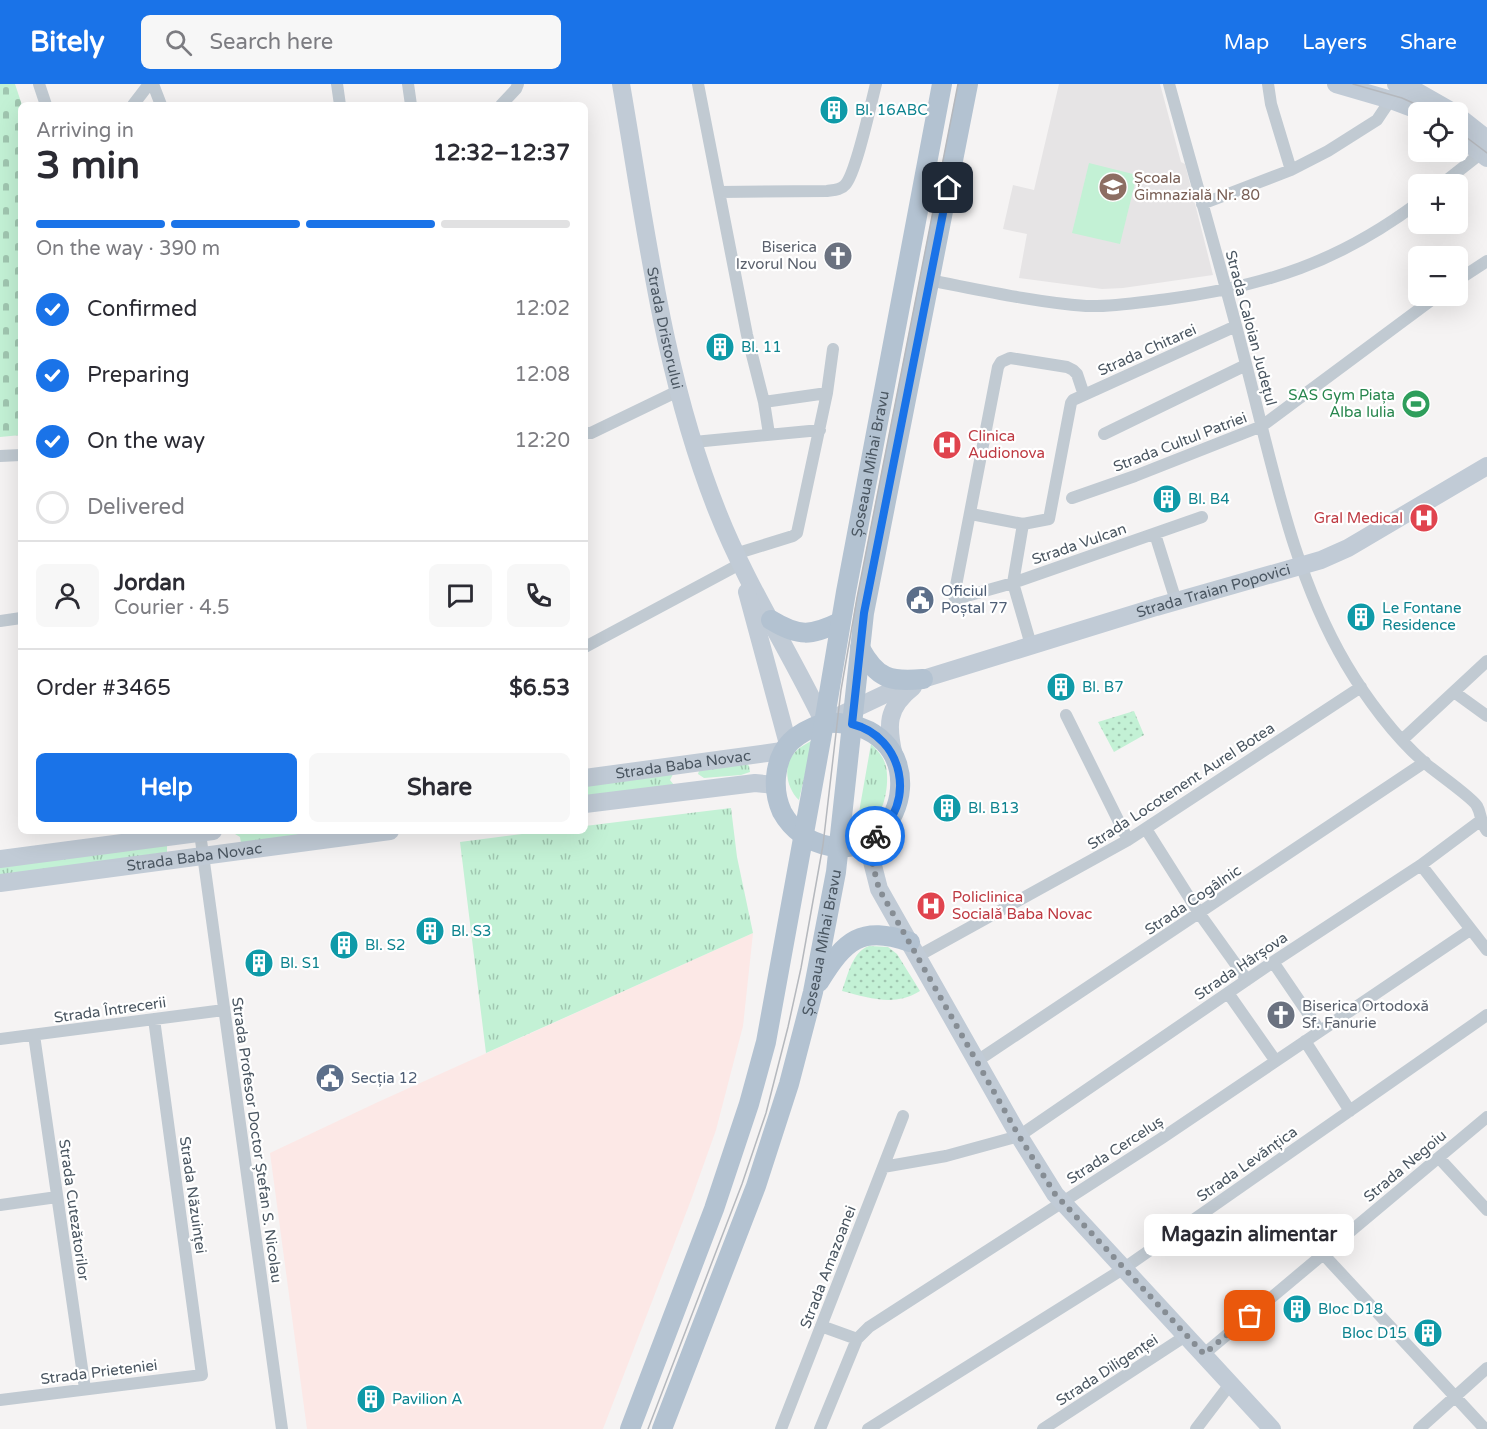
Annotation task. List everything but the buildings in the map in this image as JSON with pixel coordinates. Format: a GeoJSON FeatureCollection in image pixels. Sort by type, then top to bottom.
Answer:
{"type":"FeatureCollection","features":[{"type":"Feature","properties":{"kind":"main road","name":"Șoseaua Mihai Bravu"},"geometry":{"type":"LineString","coordinates":[[630,1429],[714,1209],[756,1083],[774,1009],[840,622],[942,84]]}},
{"type":"Feature","properties":{"kind":"main road","name":"Șoseaua Mihai Bravu"},"geometry":{"type":"LineString","coordinates":[[662,1429],[756,1186],[789,1084],[813,992],[839,848],[867,592],[968,84]]}},
{"type":"Feature","properties":{"kind":"main road"},"geometry":{"type":"LineString","coordinates":[[771,620],[788,630],[804,633],[815,632],[840,622]]}},
{"type":"Feature","properties":{"kind":"main road"},"geometry":{"type":"LineString","coordinates":[[860,648],[868,663],[878,673],[897,680],[923,679]]}},
{"type":"Feature","properties":{"kind":"main road"},"geometry":{"type":"LineString","coordinates":[[853,717],[885,743],[894,756],[901,779],[895,808],[887,823],[867,842],[859,846],[839,848],[823,845],[803,836],[785,816],[778,801],[775,785],[778,763],[785,748],[811,728],[824,723],[853,717]]}},
{"type":"Feature","properties":{"kind":"main road"},"geometry":{"type":"LineString","coordinates":[[813,992],[840,952],[863,936],[885,934],[914,949]]}},
{"type":"Feature","properties":{"kind":"street"},"geometry":{"type":"LineString","coordinates":[[39,84],[45,102]]}},
{"type":"Feature","properties":{"kind":"street"},"geometry":{"type":"LineString","coordinates":[[136,102],[151,84],[160,102]]}},
{"type":"Feature","properties":{"kind":"street"},"geometry":{"type":"LineString","coordinates":[[337,84],[340,102]]}},
{"type":"Feature","properties":{"kind":"street"},"geometry":{"type":"LineString","coordinates":[[408,84],[411,102]]}},
{"type":"Feature","properties":{"kind":"street"},"geometry":{"type":"LineString","coordinates":[[504,102],[518,84]]}},
{"type":"Feature","properties":{"kind":"street","name":"Strada Dristorului"},"geometry":{"type":"LineString","coordinates":[[621,84],[658,304],[678,391],[694,442],[717,511],[738,559],[824,723]]}},
{"type":"Feature","properties":{"kind":"street"},"geometry":{"type":"LineString","coordinates":[[698,84],[747,335],[764,402],[769,434]]}},
{"type":"Feature","properties":{"kind":"street"},"geometry":{"type":"LineString","coordinates":[[720,192],[827,191],[845,186],[854,167],[876,84]]}},
{"type":"Feature","properties":{"kind":"street","name":"Strada Caloian Județul"},"geometry":{"type":"LineString","coordinates":[[1169,84],[1301,567],[1335,643],[1361,687],[1402,740],[1425,762],[1482,806],[1484,826]]}},
{"type":"Feature","properties":{"kind":"street"},"geometry":{"type":"LineString","coordinates":[[1268,84],[1271,104],[1291,170]]}},
{"type":"Feature","properties":{"kind":"street"},"geometry":{"type":"LineString","coordinates":[[1336,84],[1395,89],[1437,102]]}},
{"type":"Feature","properties":{"kind":"street"},"geometry":{"type":"LineString","coordinates":[[1202,204],[1291,170],[1328,151],[1377,120],[1395,89]]}},
{"type":"Feature","properties":{"kind":"street"},"geometry":{"type":"LineString","coordinates":[[1395,89],[1411,102]]}},
{"type":"Feature","properties":{"kind":"street"},"geometry":{"type":"LineString","coordinates":[[1468,128],[1485,148]]}},
{"type":"Feature","properties":{"kind":"street"},"geometry":{"type":"LineString","coordinates":[[1468,140],[1485,148]]}},
{"type":"Feature","properties":{"kind":"street"},"geometry":{"type":"LineString","coordinates":[[1454,174],[1485,148]]}},
{"type":"Feature","properties":{"kind":"street"},"geometry":{"type":"LineString","coordinates":[[929,280],[1050,302],[1088,306],[1139,303],[1226,290],[1271,279],[1306,267],[1367,237],[1408,209]]}},
{"type":"Feature","properties":{"kind":"street"},"geometry":{"type":"LineString","coordinates":[[1468,273],[1487,261]]}},
{"type":"Feature","properties":{"kind":"street","name":"Strada Cultul Patriei"},"geometry":{"type":"LineString","coordinates":[[1072,498],[1262,426],[1424,306]]}},
{"type":"Feature","properties":{"kind":"street","name":"Strada Chitarei"},"geometry":{"type":"LineString","coordinates":[[1023,524],[1049,519],[1071,403],[1084,394],[1236,326]]}},
{"type":"Feature","properties":{"kind":"street"},"geometry":{"type":"LineString","coordinates":[[588,645],[738,559],[797,533],[820,430],[832,349]]}},
{"type":"Feature","properties":{"kind":"street"},"geometry":{"type":"LineString","coordinates":[[1023,524],[971,514],[998,367],[1001,362],[1010,358],[1067,367],[1077,374],[1084,394]]}},
{"type":"Feature","properties":{"kind":"street"},"geometry":{"type":"LineString","coordinates":[[1104,434],[1246,365]]}},
{"type":"Feature","properties":{"kind":"street"},"geometry":{"type":"LineString","coordinates":[[588,433],[678,391]]}},
{"type":"Feature","properties":{"kind":"street"},"geometry":{"type":"LineString","coordinates":[[764,402],[827,393]]}},
{"type":"Feature","properties":{"kind":"street"},"geometry":{"type":"LineString","coordinates":[[694,442],[820,430]]}},
{"type":"Feature","properties":{"kind":"street"},"geometry":{"type":"LineString","coordinates":[[0,456],[18,455]]}},
{"type":"Feature","properties":{"kind":"street","name":"Strada Traian Popovici"},"geometry":{"type":"LineString","coordinates":[[853,717],[898,688],[923,679],[1176,601],[1301,567],[1348,548],[1487,466]]}},
{"type":"Feature","properties":{"kind":"street","name":"Strada Vulcan"},"geometry":{"type":"LineString","coordinates":[[971,514],[954,596],[956,599],[1013,583],[1202,517]]}},
{"type":"Feature","properties":{"kind":"street","name":"Strada Vulcan"},"geometry":{"type":"LineString","coordinates":[[1023,524],[1013,583],[1031,645]]}},
{"type":"Feature","properties":{"kind":"street"},"geometry":{"type":"LineString","coordinates":[[1155,534],[1176,601]]}},
{"type":"Feature","properties":{"kind":"street","name":"Strada Dristorului"},"geometry":{"type":"LineString","coordinates":[[738,559],[785,748]]}},
{"type":"Feature","properties":{"kind":"street"},"geometry":{"type":"LineString","coordinates":[[0,621],[18,618]]}},
{"type":"Feature","properties":{"kind":"street"},"geometry":{"type":"LineString","coordinates":[[1402,740],[1487,661]]}},
{"type":"Feature","properties":{"kind":"street","name":"Strada Traian Popovici"},"geometry":{"type":"LineString","coordinates":[[894,756],[889,725],[891,714],[902,697],[923,679]]}},
{"type":"Feature","properties":{"kind":"street","name":"Strada Locotenent Aurel Botea"},"geometry":{"type":"LineString","coordinates":[[914,949],[1128,840],[1361,687]]}},
{"type":"Feature","properties":{"kind":"street"},"geometry":{"type":"LineString","coordinates":[[1454,692],[1487,716]]}},
{"type":"Feature","properties":{"kind":"street"},"geometry":{"type":"LineString","coordinates":[[1066,715],[1128,840]]}},
{"type":"Feature","properties":{"kind":"street","name":"Strada Baba Novac"},"geometry":{"type":"LineString","coordinates":[[588,778],[785,748]]}},
{"type":"Feature","properties":{"kind":"street","name":"Strada Cogâlnic"},"geometry":{"type":"LineString","coordinates":[[977,1061],[1425,762]]}},
{"type":"Feature","properties":{"kind":"street","name":"Strada Baba Novac"},"geometry":{"type":"LineString","coordinates":[[588,804],[755,783],[775,785]]}},
{"type":"Feature","properties":{"kind":"street","name":"Strada Hârșova"},"geometry":{"type":"LineString","coordinates":[[883,1167],[946,1155],[1019,1136],[1273,962],[1484,826]]}},
{"type":"Feature","properties":{"kind":"street"},"geometry":{"type":"LineString","coordinates":[[1146,829],[1199,913],[1246,980]]}},
{"type":"Feature","properties":{"kind":"street","name":"Strada Baba Novac"},"geometry":{"type":"LineString","coordinates":[[0,860],[192,834]]}},
{"type":"Feature","properties":{"kind":"street","name":"Strada Profesor Doctor Ștefan S. Nicolau"},"geometry":{"type":"LineString","coordinates":[[207,834],[203,856],[282,1429]]}},
{"type":"Feature","properties":{"kind":"street","name":"Strada Baba Novac"},"geometry":{"type":"LineString","coordinates":[[0,883],[368,834]]}},
{"type":"Feature","properties":{"kind":"street"},"geometry":{"type":"LineString","coordinates":[[867,842],[879,889],[1019,1136],[1061,1202],[1272,1429]]}},
{"type":"Feature","properties":{"kind":"street"},"geometry":{"type":"LineString","coordinates":[[1421,865],[1487,950]]}},
{"type":"Feature","properties":{"kind":"street","name":"Strada Cerceluș"},"geometry":{"type":"LineString","coordinates":[[820,1429],[856,1339],[869,1327],[1162,1138],[1470,930]]}},
{"type":"Feature","properties":{"kind":"street"},"geometry":{"type":"LineString","coordinates":[[1273,962],[1320,1031]]}},
{"type":"Feature","properties":{"kind":"street"},"geometry":{"type":"LineString","coordinates":[[1228,993],[1275,1060]]}},
{"type":"Feature","properties":{"kind":"street","name":"Strada Întrecerii"},"geometry":{"type":"LineString","coordinates":[[0,1039],[225,1010]]}},
{"type":"Feature","properties":{"kind":"street","name":"Strada Levănțica"},"geometry":{"type":"LineString","coordinates":[[868,1429],[1123,1269],[1487,1015]]}},
{"type":"Feature","properties":{"kind":"street","name":"Strada Năzuinței"},"geometry":{"type":"LineString","coordinates":[[154,1019],[202,1375]]}},
{"type":"Feature","properties":{"kind":"street","name":"Strada Cutezătorilor"},"geometry":{"type":"LineString","coordinates":[[34,1035],[85,1389]]}},
{"type":"Feature","properties":{"kind":"street"},"geometry":{"type":"LineString","coordinates":[[1305,1041],[1350,1111]]}},
{"type":"Feature","properties":{"kind":"street","name":"Strada Amazoanei"},"geometry":{"type":"LineString","coordinates":[[781,1429],[903,1116]]}},
{"type":"Feature","properties":{"kind":"street","name":"Strada Negoiu"},"geometry":{"type":"LineString","coordinates":[[1204,1354],[1487,1117]]}},
{"type":"Feature","properties":{"kind":"street"},"geometry":{"type":"LineString","coordinates":[[1439,1158],[1487,1210]]}},
{"type":"Feature","properties":{"kind":"street"},"geometry":{"type":"LineString","coordinates":[[0,1205],[57,1197]]}},
{"type":"Feature","properties":{"kind":"street"},"geometry":{"type":"LineString","coordinates":[[1324,1255],[1485,1429]]}},
{"type":"Feature","properties":{"kind":"street"},"geometry":{"type":"LineString","coordinates":[[821,1326],[856,1339]]}},
{"type":"Feature","properties":{"kind":"street","name":"Strada Diligenței"},"geometry":{"type":"LineString","coordinates":[[1043,1429],[1187,1335]]}},
{"type":"Feature","properties":{"kind":"street"},"geometry":{"type":"LineString","coordinates":[[1419,1429],[1487,1368]]}},
{"type":"Feature","properties":{"kind":"street","name":"Strada Prieteniei"},"geometry":{"type":"LineString","coordinates":[[0,1400],[202,1375]]}},
{"type":"Feature","properties":{"kind":"street"},"geometry":{"type":"LineString","coordinates":[[1196,1429],[1231,1383]]}},
{"type":"Feature","properties":{"kind":"shaded area","name":"Școala Gimnazială Nr. 80"},"geometry":{"type":"Polygon","coordinates":[[[1059,84],[1160,84],[1181,162],[1185,164],[1213,275],[1102,289],[1019,278],[1027,234],[1003,229],[1013,185],[1034,190],[1059,84]]]}},
{"type":"Feature","properties":{"kind":"shaded area"},"geometry":{"type":"Polygon","coordinates":[[[753,933],[743,1026],[716,1130],[603,1429],[307,1429],[270,1153],[753,933]]]}},
{"type":"Feature","properties":{"kind":"green space"},"geometry":{"type":"Polygon","coordinates":[[[0,84],[15,84],[21,102],[18,102],[18,435],[0,437],[0,84]]]}},
{"type":"Feature","properties":{"kind":"green space"},"geometry":{"type":"Polygon","coordinates":[[[1089,163],[1137,175],[1120,244],[1072,233],[1089,163]]]}},
{"type":"Feature","properties":{"kind":"green space"},"geometry":{"type":"Polygon","coordinates":[[[1134,711],[1144,735],[1114,752],[1098,722],[1134,711]]]}},
{"type":"Feature","properties":{"kind":"green space"},"geometry":{"type":"Polygon","coordinates":[[[813,740],[799,800],[791,789],[787,769],[796,751],[813,740]]]}},
{"type":"Feature","properties":{"kind":"green space"},"geometry":{"type":"Polygon","coordinates":[[[871,744],[885,763],[886,793],[880,812],[875,819],[868,823],[860,823],[858,818],[871,744]]]}},
{"type":"Feature","properties":{"kind":"green space"},"geometry":{"type":"Polygon","coordinates":[[[747,764],[750,772],[741,775],[704,778],[698,774],[699,771],[747,764]]]}},
{"type":"Feature","properties":{"kind":"green space"},"geometry":{"type":"Polygon","coordinates":[[[673,774],[670,780],[674,785],[588,797],[588,786],[673,774]]]}},
{"type":"Feature","properties":{"kind":"green space"},"geometry":{"type":"Polygon","coordinates":[[[731,808],[737,857],[753,933],[486,1053],[460,842],[523,834],[588,834],[588,826],[731,808]]]}},
{"type":"Feature","properties":{"kind":"green space"},"geometry":{"type":"Polygon","coordinates":[[[235,834],[322,834],[241,843],[240,837],[235,834]]]}},
{"type":"Feature","properties":{"kind":"green space"},"geometry":{"type":"Polygon","coordinates":[[[167,845],[167,852],[0,877],[0,866],[167,845]]]}},
{"type":"Feature","properties":{"kind":"green space"},"geometry":{"type":"Polygon","coordinates":[[[869,946],[888,947],[897,954],[920,991],[901,999],[882,1000],[842,991],[858,953],[869,946]]]}},
{"type":"Feature","properties":{"kind":"tram line"},"geometry":{"type":"LineString","coordinates":[[648,1429],[742,1184],[766,1113],[788,1027],[823,845],[841,690],[857,598],[958,84]]}},
{"type":"Feature","properties":{"kind":"tram line"},"geometry":{"type":"LineString","coordinates":[[1353,84],[1411,102]]}},
{"type":"Feature","properties":{"kind":"tram line"},"geometry":{"type":"LineString","coordinates":[[1468,139],[1487,153]]}},
{"type":"Feature","properties":{"kind":"way so far"},"geometry":{"type":"LineString","coordinates":[[875,836],[867,842],[879,889],[1019,1136],[1061,1202],[1204,1354],[1250,1316]]}},
{"type":"Feature","properties":{"kind":"place","name":"Bl. 16ABC"},"geometry":{"type":"Point","coordinates":[834,110]}},
{"type":"Feature","properties":{"kind":"place","name":"Școala Gimnazială Nr. 80"},"geometry":{"type":"Point","coordinates":[1113,187]}},
{"type":"Feature","properties":{"kind":"place","name":"Biserica Izvorul Nou"},"geometry":{"type":"Point","coordinates":[838,256]}},
{"type":"Feature","properties":{"kind":"place","name":"Bl. 11"},"geometry":{"type":"Point","coordinates":[720,347]}},
{"type":"Feature","properties":{"kind":"place","name":"SAS Gym Piața Alba Iulia"},"geometry":{"type":"Point","coordinates":[1416,404]}},
{"type":"Feature","properties":{"kind":"place","name":"Clinica Audionova"},"geometry":{"type":"Point","coordinates":[947,445]}},
{"type":"Feature","properties":{"kind":"place","name":"Bl. B4"},"geometry":{"type":"Point","coordinates":[1167,499]}},
{"type":"Feature","properties":{"kind":"place","name":"Gral Medical"},"geometry":{"type":"Point","coordinates":[1424,518]}},
{"type":"Feature","properties":{"kind":"place","name":"Oficiul Poștal 77"},"geometry":{"type":"Point","coordinates":[920,600]}},
{"type":"Feature","properties":{"kind":"place","name":"Le Fontane Residence"},"geometry":{"type":"Point","coordinates":[1361,617]}},
{"type":"Feature","properties":{"kind":"place","name":"Bl. B7"},"geometry":{"type":"Point","coordinates":[1061,687]}},
{"type":"Feature","properties":{"kind":"place","name":"Bl. B13"},"geometry":{"type":"Point","coordinates":[947,808]}},
{"type":"Feature","properties":{"kind":"place","name":"Policlinica Socială Baba Novac"},"geometry":{"type":"Point","coordinates":[931,906]}},
{"type":"Feature","properties":{"kind":"place","name":"Bl. S3"},"geometry":{"type":"Point","coordinates":[430,931]}},
{"type":"Feature","properties":{"kind":"place","name":"Bl. S2"},"geometry":{"type":"Point","coordinates":[344,945]}},
{"type":"Feature","properties":{"kind":"place","name":"Bl. S1"},"geometry":{"type":"Point","coordinates":[259,963]}},
{"type":"Feature","properties":{"kind":"place","name":"Biserica Ortodoxă Sf. Fanurie"},"geometry":{"type":"Point","coordinates":[1281,1015]}},
{"type":"Feature","properties":{"kind":"place","name":"Secția 12"},"geometry":{"type":"Point","coordinates":[330,1078]}},
{"type":"Feature","properties":{"kind":"place","name":"Bloc D18"},"geometry":{"type":"Point","coordinates":[1297,1309]}},
{"type":"Feature","properties":{"kind":"place","name":"Magazin alimentar"},"geometry":{"type":"Point","coordinates":[1250,1316]}},
{"type":"Feature","properties":{"kind":"place","name":"Bloc D15"},"geometry":{"type":"Point","coordinates":[1428,1333]}},
{"type":"Feature","properties":{"kind":"place","name":"Pavilion A"},"geometry":{"type":"Point","coordinates":[371,1399]}},
{"type":"Feature","properties":{"kind":"route"},"geometry":{"type":"LineString","coordinates":[[875,836],[892,815],[898,800],[901,779],[894,756],[885,743],[873,732],[852,724],[864,613],[948,188]]}}]}
